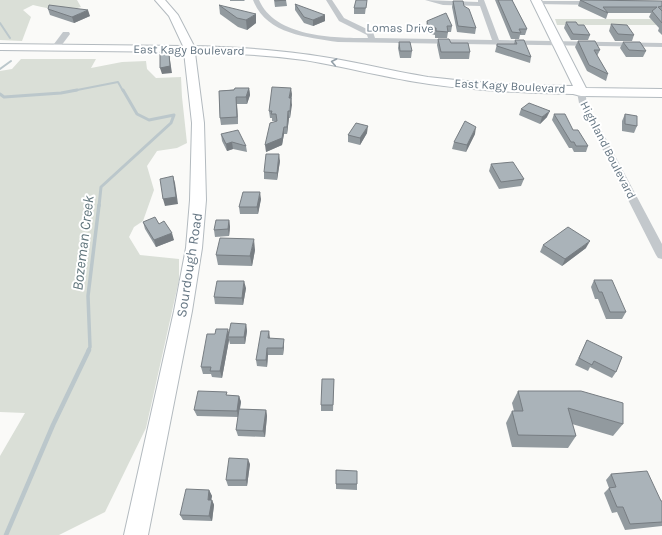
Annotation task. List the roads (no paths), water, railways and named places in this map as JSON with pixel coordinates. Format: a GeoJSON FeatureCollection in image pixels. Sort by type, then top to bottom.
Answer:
{"type":"FeatureCollection","features":[{"type":"Feature","properties":{"kind":"main road","name":"Sourdough Road"},"geometry":{"type":"LineString","coordinates":[[136,535],[183,311],[194,248],[198,200],[198,123],[189,52],[184,35],[179,25],[173,15],[160,0]]}},
{"type":"Feature","properties":{"kind":"main road","name":"Highland Boulevard"},"geometry":{"type":"LineString","coordinates":[[537,1],[581,92]]}},
{"type":"Feature","properties":{"kind":"main road","name":"East Kagy Boulevard"},"geometry":{"type":"LineString","coordinates":[[0,47],[189,52],[294,63],[417,88],[465,94],[576,96],[581,92],[662,93]]}},
{"type":"Feature","properties":{"kind":"main road","name":"East Kagy Boulevard"},"geometry":{"type":"LineString","coordinates":[[0,54],[189,52]]}},
{"type":"Feature","properties":{"kind":"street","name":"Lomas Drive"},"geometry":{"type":"LineString","coordinates":[[256,0],[258,7],[266,17],[283,27],[299,33],[338,40],[372,39],[662,45]]}},
{"type":"Feature","properties":{"kind":"street"},"geometry":{"type":"LineString","coordinates":[[329,0],[339,17],[351,26],[370,34],[372,39]]}},
{"type":"Feature","properties":{"kind":"street"},"geometry":{"type":"LineString","coordinates":[[428,0],[443,3],[482,2],[496,42]]}},
{"type":"Feature","properties":{"kind":"street"},"geometry":{"type":"LineString","coordinates":[[537,1],[600,3]]}},
{"type":"Feature","properties":{"kind":"street"},"geometry":{"type":"LineString","coordinates":[[55,48],[66,34]]}},
{"type":"Feature","properties":{"kind":"street","name":"Highland Boulevard"},"geometry":{"type":"LineString","coordinates":[[581,92],[583,103],[662,255]]}},
{"type":"Feature","properties":{"kind":"waterway","name":"Bozeman Creek"},"geometry":{"type":"LineString","coordinates":[[0,23],[10,38]]}},
{"type":"Feature","properties":{"kind":"waterway","name":"Bozeman Creek"},"geometry":{"type":"LineString","coordinates":[[0,69],[11,61]]}},
{"type":"Feature","properties":{"kind":"waterway","name":"Bozeman Creek"},"geometry":{"type":"LineString","coordinates":[[72,91],[118,82],[123,91]]}},
{"type":"Feature","properties":{"kind":"waterway","name":"Bozeman Creek"},"geometry":{"type":"LineString","coordinates":[[0,94],[4,97],[61,93],[77,90]]}},
{"type":"Feature","properties":{"kind":"waterway","name":"Bozeman Creek"},"geometry":{"type":"LineString","coordinates":[[99,206],[101,187],[171,123],[174,115],[149,120],[137,114],[123,90]]}},
{"type":"Feature","properties":{"kind":"waterway","name":"Bozeman Creek"},"geometry":{"type":"LineString","coordinates":[[88,351],[90,347],[88,296],[99,205]]}},
{"type":"Feature","properties":{"kind":"waterway","name":"Bozeman Creek"},"geometry":{"type":"LineString","coordinates":[[6,535],[53,425],[89,350]]}}]}
